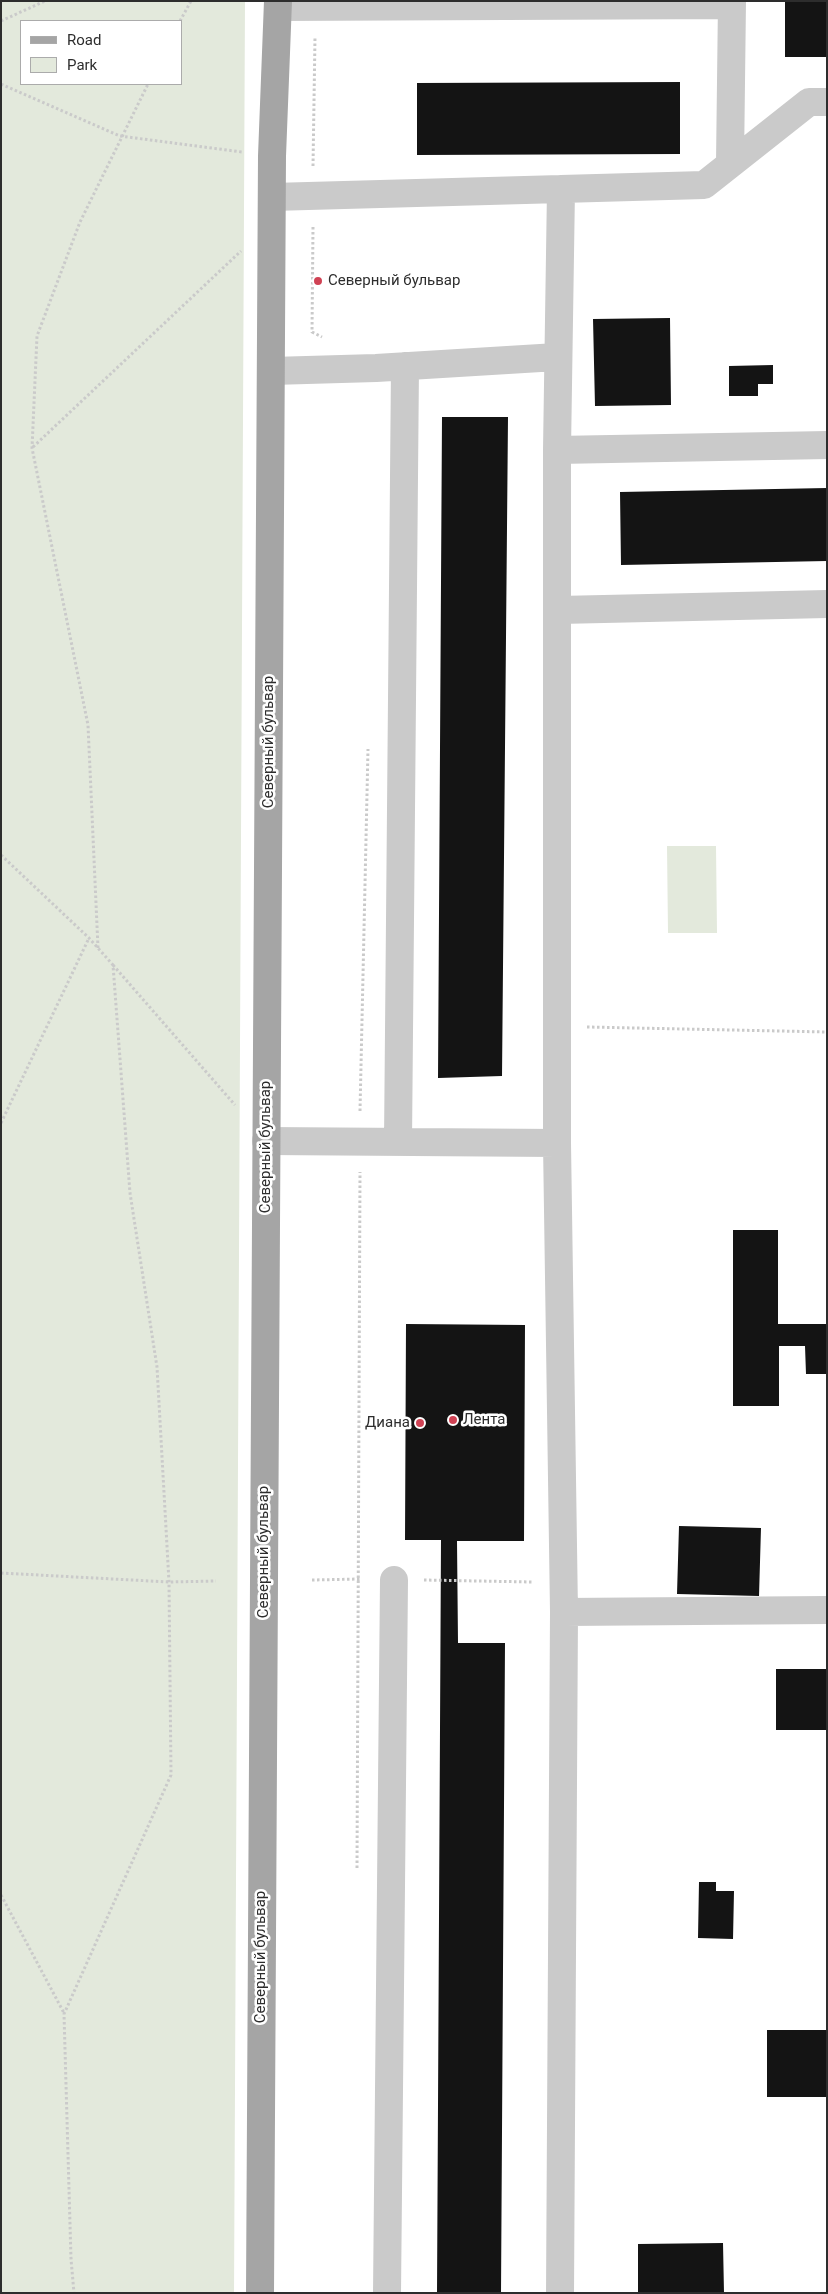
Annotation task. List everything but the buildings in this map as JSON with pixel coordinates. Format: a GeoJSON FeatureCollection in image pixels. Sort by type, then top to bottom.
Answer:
{"type":"FeatureCollection","features":[{"type":"Feature","properties":{"kind":"main road","name":"Северный бульвар"},"geometry":{"type":"LineString","coordinates":[[260,2293],[272,156],[278,4]]}},
{"type":"Feature","properties":{"kind":"lane"},"geometry":{"type":"LineString","coordinates":[[278,4],[732,3],[730,163]]}},
{"type":"Feature","properties":{"kind":"lane"},"geometry":{"type":"LineString","coordinates":[[272,209],[561,189],[704,185],[809,102],[827,102]]}},
{"type":"Feature","properties":{"kind":"lane"},"geometry":{"type":"LineString","coordinates":[[560,2293],[564,1612],[556,1026],[559,610],[557,357],[561,189]]}},
{"type":"Feature","properties":{"kind":"lane"},"geometry":{"type":"LineString","coordinates":[[272,371],[405,366],[557,357]]}},
{"type":"Feature","properties":{"kind":"lane"},"geometry":{"type":"LineString","coordinates":[[398,1142],[405,366]]}},
{"type":"Feature","properties":{"kind":"lane"},"geometry":{"type":"LineString","coordinates":[[557,450],[827,445]]}},
{"type":"Feature","properties":{"kind":"lane"},"geometry":{"type":"LineString","coordinates":[[559,610],[827,604]]}},
{"type":"Feature","properties":{"kind":"lane"},"geometry":{"type":"LineString","coordinates":[[266,1141],[557,1143]]}},
{"type":"Feature","properties":{"kind":"lane"},"geometry":{"type":"LineString","coordinates":[[387,2293],[394,1580]]}},
{"type":"Feature","properties":{"kind":"lane"},"geometry":{"type":"LineString","coordinates":[[564,1612],[827,1610]]}},
{"type":"Feature","properties":{"kind":"path"},"geometry":{"type":"LineString","coordinates":[[1,21],[45,1]]}},
{"type":"Feature","properties":{"kind":"path"},"geometry":{"type":"LineString","coordinates":[[181,20],[191,1]]}},
{"type":"Feature","properties":{"kind":"path"},"geometry":{"type":"LineString","coordinates":[[1,84],[120,136],[272,156]]}},
{"type":"Feature","properties":{"kind":"path"},"geometry":{"type":"LineString","coordinates":[[98,949],[88,725],[32,448],[37,336],[80,222],[120,136],[147,85]]}},
{"type":"Feature","properties":{"kind":"path"},"geometry":{"type":"LineString","coordinates":[[32,448],[272,209]]}},
{"type":"Feature","properties":{"kind":"path"},"geometry":{"type":"LineString","coordinates":[[1,855],[89,938],[266,1141]]}},
{"type":"Feature","properties":{"kind":"path"},"geometry":{"type":"LineString","coordinates":[[1,1123],[89,938]]}},
{"type":"Feature","properties":{"kind":"path"},"geometry":{"type":"LineString","coordinates":[[74,2293],[70,2259],[64,2014],[171,1775],[169,1582],[158,1367],[130,1192],[113,965]]}},
{"type":"Feature","properties":{"kind":"path"},"geometry":{"type":"LineString","coordinates":[[556,1026],[827,1032]]}},
{"type":"Feature","properties":{"kind":"path"},"geometry":{"type":"LineString","coordinates":[[1,1573],[169,1582],[216,1581]]}},
{"type":"Feature","properties":{"kind":"path"},"geometry":{"type":"LineString","coordinates":[[312,1580],[563,1582]]}},
{"type":"Feature","properties":{"kind":"path"},"geometry":{"type":"LineString","coordinates":[[1,1895],[64,2014]]}},
{"type":"Feature","properties":{"kind":"green space"},"geometry":{"type":"Polygon","coordinates":[[[1,1],[245,1],[234,2293],[1,2293],[1,1]]]}},
{"type":"Feature","properties":{"kind":"green space"},"geometry":{"type":"Polygon","coordinates":[[[667,846],[716,846],[717,933],[668,933],[667,846]]]}},
{"type":"Feature","properties":{"kind":"place","name":"Северный бульвар"},"geometry":{"type":"Point","coordinates":[318,281]}},
{"type":"Feature","properties":{"kind":"place","name":"Лента"},"geometry":{"type":"Point","coordinates":[453,1420]}},
{"type":"Feature","properties":{"kind":"place","name":"Диана"},"geometry":{"type":"Point","coordinates":[420,1423]}}]}
